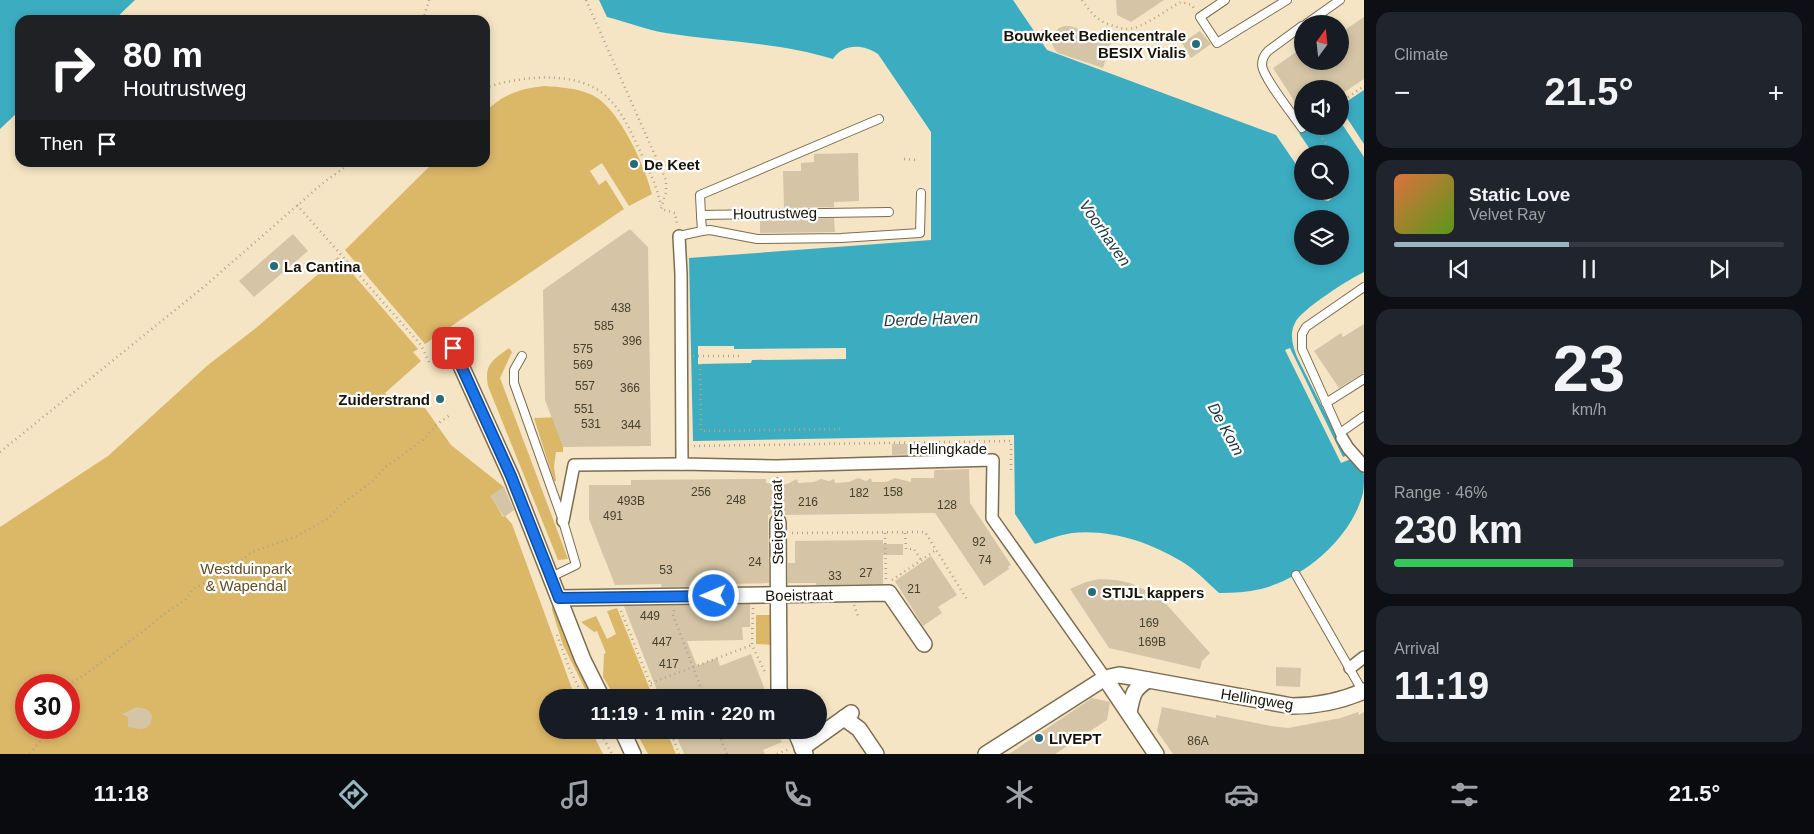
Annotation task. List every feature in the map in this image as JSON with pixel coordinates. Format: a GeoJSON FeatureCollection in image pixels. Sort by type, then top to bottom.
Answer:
{"type":"FeatureCollection","features":[{"type":"Feature","properties":{"kind":"street"},"geometry":{"type":"LineString","coordinates":[[679,236],[682,464]]}},
{"type":"Feature","properties":{"kind":"street"},"geometry":{"type":"LineString","coordinates":[[453,348],[511,476],[583,660],[598,689]]}},
{"type":"Feature","properties":{"kind":"street"},"geometry":{"type":"LineString","coordinates":[[1341,435],[1348,448],[1364,466]]}},
{"type":"Feature","properties":{"kind":"street","name":"Hellingkade"},"geometry":{"type":"LineString","coordinates":[[564,521],[574,465],[682,464],[776,466],[993,460],[992,518],[1105,678]]}},
{"type":"Feature","properties":{"kind":"street","name":"Steigerstraat"},"geometry":{"type":"LineString","coordinates":[[778,528],[781,689]]}},
{"type":"Feature","properties":{"kind":"street","name":"Boeistraat"},"geometry":{"type":"LineString","coordinates":[[559,598],[889,593],[924,644]]}},
{"type":"Feature","properties":{"kind":"street"},"geometry":{"type":"LineString","coordinates":[[1350,668],[1364,657]]}},
{"type":"Feature","properties":{"kind":"street","name":"Hellingweg"},"geometry":{"type":"LineString","coordinates":[[986,754],[1105,678],[1119,675],[1292,706],[1328,703],[1364,691]]}},
{"type":"Feature","properties":{"kind":"street"},"geometry":{"type":"LineString","coordinates":[[1105,678],[1156,754]]}},
{"type":"Feature","properties":{"kind":"street"},"geometry":{"type":"LineString","coordinates":[[1129,712],[1132,697],[1137,687],[1148,680]]}},
{"type":"Feature","properties":{"kind":"street"},"geometry":{"type":"LineString","coordinates":[[799,739],[804,751],[847,715],[859,728],[876,754]]}},
{"type":"Feature","properties":{"kind":"street"},"geometry":{"type":"LineString","coordinates":[[626,739],[633,754]]}},
{"type":"Feature","properties":{"kind":"lane"},"geometry":{"type":"LineString","coordinates":[[1226,0],[1200,18],[1217,43],[1287,0]]}},
{"type":"Feature","properties":{"kind":"lane"},"geometry":{"type":"LineString","coordinates":[[1319,15],[1340,0]]}},
{"type":"Feature","properties":{"kind":"lane"},"geometry":{"type":"LineString","coordinates":[[1294,32],[1268,50],[1262,63],[1266,76],[1294,116]]}},
{"type":"Feature","properties":{"kind":"lane"},"geometry":{"type":"LineString","coordinates":[[702,231],[700,195],[879,118]]}},
{"type":"Feature","properties":{"kind":"lane"},"geometry":{"type":"LineString","coordinates":[[679,236],[710,230],[757,239],[841,238],[920,233],[921,193]]}},
{"type":"Feature","properties":{"kind":"lane","name":"Houtrustweg"},"geometry":{"type":"LineString","coordinates":[[701,215],[889,212]]}},
{"type":"Feature","properties":{"kind":"lane"},"geometry":{"type":"LineString","coordinates":[[1364,288],[1306,327],[1302,334],[1302,349],[1341,435],[1364,416]]}},
{"type":"Feature","properties":{"kind":"lane"},"geometry":{"type":"LineString","coordinates":[[522,356],[514,370],[514,383],[564,521],[576,565],[551,577]]}},
{"type":"Feature","properties":{"kind":"lane"},"geometry":{"type":"LineString","coordinates":[[1326,402],[1364,379]]}},
{"type":"Feature","properties":{"kind":"lane"},"geometry":{"type":"LineString","coordinates":[[1296,576],[1364,691]]}},
{"type":"Feature","properties":{"kind":"path"},"geometry":{"type":"LineString","coordinates":[[424,15],[429,0]]}},
{"type":"Feature","properties":{"kind":"path"},"geometry":{"type":"LineString","coordinates":[[586,0],[666,180],[666,192],[661,209]]}},
{"type":"Feature","properties":{"kind":"path"},"geometry":{"type":"LineString","coordinates":[[1082,0],[1095,18],[1107,24],[1126,29],[1147,23],[1181,2],[1192,5],[1200,18]]}},
{"type":"Feature","properties":{"kind":"path"},"geometry":{"type":"LineString","coordinates":[[490,87],[520,78],[539,76],[582,83],[597,90],[613,103],[627,123],[651,174],[658,193],[661,209]]}},
{"type":"Feature","properties":{"kind":"path"},"geometry":{"type":"LineString","coordinates":[[1349,97],[1364,86]]}},
{"type":"Feature","properties":{"kind":"path"},"geometry":{"type":"LineString","coordinates":[[904,160],[918,160]]}},
{"type":"Feature","properties":{"kind":"path"},"geometry":{"type":"LineString","coordinates":[[0,452],[206,286],[297,205],[345,167]]}},
{"type":"Feature","properties":{"kind":"path"},"geometry":{"type":"LineString","coordinates":[[297,205],[421,345],[429,362]]}},
{"type":"Feature","properties":{"kind":"path"},"geometry":{"type":"LineString","coordinates":[[661,209],[675,214],[679,236]]}},
{"type":"Feature","properties":{"kind":"path"},"geometry":{"type":"LineString","coordinates":[[682,357],[742,356]]}},
{"type":"Feature","properties":{"kind":"path"},"geometry":{"type":"LineString","coordinates":[[700,364],[700,431],[844,429]]}},
{"type":"Feature","properties":{"kind":"path"},"geometry":{"type":"LineString","coordinates":[[80,677],[184,600],[193,589],[227,572],[252,552],[298,536],[329,518],[339,506],[374,480],[384,468],[423,440],[436,425],[450,415]]}},
{"type":"Feature","properties":{"kind":"path"},"geometry":{"type":"LineString","coordinates":[[682,446],[1010,441],[1011,473]]}},
{"type":"Feature","properties":{"kind":"path","name":"Steigerstraat"},"geometry":{"type":"LineString","coordinates":[[776,466],[778,528]]}},
{"type":"Feature","properties":{"kind":"path"},"geometry":{"type":"LineString","coordinates":[[778,528],[885,533],[925,532],[968,601]]}},
{"type":"Feature","properties":{"kind":"path"},"geometry":{"type":"LineString","coordinates":[[905,532],[906,549],[914,548],[922,560]]}},
{"type":"Feature","properties":{"kind":"path"},"geometry":{"type":"LineString","coordinates":[[885,533],[886,584],[936,550]]}},
{"type":"Feature","properties":{"kind":"path"},"geometry":{"type":"LineString","coordinates":[[753,596],[752,645],[774,689]]}},
{"type":"Feature","properties":{"kind":"path"},"geometry":{"type":"LineString","coordinates":[[616,598],[652,689]]}},
{"type":"Feature","properties":{"kind":"path"},"geometry":{"type":"LineString","coordinates":[[673,614],[702,689]]}},
{"type":"Feature","properties":{"kind":"path"},"geometry":{"type":"LineString","coordinates":[[650,683],[752,645]]}},
{"type":"Feature","properties":{"kind":"path"},"geometry":{"type":"LineString","coordinates":[[30,754],[42,739]]}},
{"type":"Feature","properties":{"kind":"path"},"geometry":{"type":"LineString","coordinates":[[604,739],[612,754]]}},
{"type":"Feature","properties":{"kind":"path"},"geometry":{"type":"LineString","coordinates":[[673,739],[679,754]]}},
{"type":"Feature","properties":{"kind":"path"},"geometry":{"type":"LineString","coordinates":[[721,739],[727,754]]}},
{"type":"Feature","properties":{"kind":"path"},"geometry":{"type":"LineString","coordinates":[[777,754],[784,751]]}},
{"type":"Feature","properties":{"kind":"green space"},"geometry":{"type":"Polygon","coordinates":[[[544,86],[562,87],[590,94],[600,100],[611,110],[629,138],[637,153],[652,194],[629,206],[602,163],[590,171],[599,185],[606,180],[624,209],[425,344],[345,250],[429,167],[490,167],[490,108],[512,93],[544,86]]]}},
{"type":"Feature","properties":{"kind":"green space","name":"Westduinpark & Wapendal"},"geometry":{"type":"Polygon","coordinates":[[[338,257],[418,349],[413,352],[421,361],[385,393],[396,405],[425,408],[451,445],[504,487],[491,496],[503,517],[505,516],[512,524],[572,689],[539,689],[539,739],[596,739],[603,754],[0,754],[0,527],[108,456],[208,365],[256,328],[338,257]]]}},
{"type":"Feature","properties":{"kind":"green space"},"geometry":{"type":"Polygon","coordinates":[[[509,348],[512,352],[500,378],[568,559],[558,560],[488,386],[487,372],[491,363],[509,348]]]}},
{"type":"Feature","properties":{"kind":"green space"},"geometry":{"type":"Polygon","coordinates":[[[563,417],[563,452],[556,452],[554,467],[556,481],[554,481],[534,418],[563,417]]]}},
{"type":"Feature","properties":{"kind":"green space"},"geometry":{"type":"Polygon","coordinates":[[[554,604],[591,689],[585,689],[563,645],[552,605],[554,604]]]}},
{"type":"Feature","properties":{"kind":"green space"},"geometry":{"type":"Polygon","coordinates":[[[617,608],[650,689],[610,689],[603,677],[604,654],[606,653],[597,631],[594,632],[581,622],[596,616],[607,639],[616,634],[607,611],[617,608]]]}},
{"type":"Feature","properties":{"kind":"green space"},"geometry":{"type":"Polygon","coordinates":[[[756,615],[774,615],[773,645],[756,644],[756,615]]]}},
{"type":"Feature","properties":{"kind":"green space"},"geometry":{"type":"Polygon","coordinates":[[[640,739],[670,739],[676,754],[648,754],[640,739]]]}},
{"type":"Feature","properties":{"kind":"water"},"geometry":{"type":"Polygon","coordinates":[[[0,0],[135,0],[119,15],[15,15],[15,115],[0,129],[0,0]]]}},
{"type":"Feature","properties":{"kind":"water"},"geometry":{"type":"Polygon","coordinates":[[[599,0],[1013,0],[1047,50],[1276,135],[1294,161],[1294,200],[1349,200],[1349,145],[1307,145],[1300,135],[1349,135],[1349,100],[1364,90],[1364,272],[1338,287],[1306,310],[1295,323],[1292,336],[1297,357],[1344,450],[1364,474],[1363,493],[1349,525],[1324,553],[1294,576],[1278,584],[1261,589],[1219,593],[1181,561],[1156,548],[1129,538],[1086,532],[1058,536],[1035,544],[1015,514],[1014,435],[693,441],[689,258],[931,240],[931,132],[878,54],[866,48],[854,47],[842,50],[833,59],[792,49],[652,30],[607,17],[599,0]]]}},
{"type":"Feature","properties":{"kind":"pier"},"geometry":{"type":"Polygon","coordinates":[[[1349,121],[1364,144],[1364,157],[1349,134],[1349,121]]]}},
{"type":"Feature","properties":{"kind":"pier"},"geometry":{"type":"Polygon","coordinates":[[[698,346],[734,346],[734,349],[846,348],[846,359],[752,360],[751,363],[698,364],[698,346]]]}},
{"type":"Feature","properties":{"kind":"pier"},"geometry":{"type":"Polygon","coordinates":[[[1290,348],[1343,457],[1348,455],[1351,459],[1341,463],[1285,350],[1290,348]]]}},
{"type":"Feature","properties":{"kind":"building"},"geometry":{"type":"Polygon","coordinates":[[[1116,0],[1164,0],[1131,22],[1117,15],[1116,0]]]}},
{"type":"Feature","properties":{"kind":"building"},"geometry":{"type":"Polygon","coordinates":[[[1364,17],[1364,79],[1349,89],[1349,80],[1294,80],[1294,101],[1273,68],[1294,54],[1294,70],[1349,70],[1349,27],[1364,17]]]}},
{"type":"Feature","properties":{"kind":"building"},"geometry":{"type":"Polygon","coordinates":[[[1064,26],[1070,26],[1112,40],[1103,68],[1058,53],[1055,50],[1052,44],[1055,32],[1064,26]]]}},
{"type":"Feature","properties":{"kind":"building","name":"Bouwkeet Bediencentrale BESIX Vialis"},"geometry":{"type":"Polygon","coordinates":[[[1200,31],[1211,44],[1191,58],[1182,43],[1200,31]]]}},
{"type":"Feature","properties":{"kind":"building"},"geometry":{"type":"Polygon","coordinates":[[[858,153],[859,201],[834,202],[834,207],[784,208],[783,171],[801,171],[801,163],[814,162],[814,154],[858,153]]]}},
{"type":"Feature","properties":{"kind":"building"},"geometry":{"type":"Polygon","coordinates":[[[834,218],[835,232],[760,233],[760,220],[834,218]]]}},
{"type":"Feature","properties":{"kind":"building"},"geometry":{"type":"Polygon","coordinates":[[[630,229],[648,247],[651,446],[563,447],[545,400],[543,290],[630,229]]]}},
{"type":"Feature","properties":{"kind":"building","name":"La Cantina"},"geometry":{"type":"Polygon","coordinates":[[[293,234],[308,251],[254,297],[239,281],[293,234]]]}},
{"type":"Feature","properties":{"kind":"building"},"geometry":{"type":"Polygon","coordinates":[[[1364,324],[1364,373],[1339,388],[1314,351],[1341,333],[1343,337],[1364,324]]]}},
{"type":"Feature","properties":{"kind":"building"},"geometry":{"type":"Polygon","coordinates":[[[892,444],[922,444],[922,454],[892,455],[892,444]]]}},
{"type":"Feature","properties":{"kind":"building"},"geometry":{"type":"Polygon","coordinates":[[[969,469],[970,503],[1011,565],[1008,567],[1009,569],[984,586],[935,513],[784,515],[777,513],[768,515],[769,583],[731,584],[730,586],[662,587],[661,584],[615,585],[589,519],[589,485],[631,485],[631,480],[766,479],[766,483],[787,484],[797,479],[798,483],[834,479],[835,483],[849,482],[858,478],[866,481],[871,478],[872,482],[886,482],[895,478],[911,482],[911,478],[934,478],[934,470],[969,469]]]}},
{"type":"Feature","properties":{"kind":"building"},"geometry":{"type":"Polygon","coordinates":[[[504,487],[514,510],[504,517],[490,496],[504,487]]]}},
{"type":"Feature","properties":{"kind":"building"},"geometry":{"type":"Polygon","coordinates":[[[883,540],[883,544],[903,544],[903,555],[883,555],[883,584],[816,585],[816,583],[788,583],[788,563],[795,563],[795,541],[883,540]]]}},
{"type":"Feature","properties":{"kind":"building"},"geometry":{"type":"Polygon","coordinates":[[[931,556],[957,595],[938,607],[942,613],[923,626],[895,581],[931,556]]]}},
{"type":"Feature","properties":{"kind":"building"},"geometry":{"type":"Polygon","coordinates":[[[1099,579],[1130,583],[1147,591],[1167,605],[1210,653],[1202,661],[1200,669],[1109,648],[1070,589],[1099,579]]]}},
{"type":"Feature","properties":{"kind":"building"},"geometry":{"type":"Polygon","coordinates":[[[750,604],[750,627],[742,627],[743,640],[687,641],[697,666],[717,658],[720,666],[751,654],[765,689],[656,689],[624,606],[750,604]]]}},
{"type":"Feature","properties":{"kind":"building"},"geometry":{"type":"Polygon","coordinates":[[[1276,667],[1301,668],[1300,687],[1276,686],[1276,667]]]}},
{"type":"Feature","properties":{"kind":"building"},"geometry":{"type":"Polygon","coordinates":[[[1092,698],[1110,702],[1107,720],[1055,754],[1009,754],[1092,698]]]}},
{"type":"Feature","properties":{"kind":"building"},"geometry":{"type":"Polygon","coordinates":[[[136,707],[147,709],[152,715],[151,723],[146,728],[128,727],[128,717],[122,714],[136,707]]]}},
{"type":"Feature","properties":{"kind":"building"},"geometry":{"type":"Polygon","coordinates":[[[1162,707],[1216,718],[1216,715],[1288,728],[1341,718],[1358,712],[1359,715],[1364,712],[1364,754],[1173,754],[1157,731],[1162,707]]]}},
{"type":"Feature","properties":{"kind":"building"},"geometry":{"type":"Polygon","coordinates":[[[678,739],[781,739],[782,742],[763,750],[765,754],[684,754],[678,739]]]}},
{"type":"Feature","properties":{"kind":"place","name":"Bouwkeet Bediencentrale BESIX Vialis"},"geometry":{"type":"Point","coordinates":[1196,44]}},
{"type":"Feature","properties":{"kind":"place","name":"De Keet"},"geometry":{"type":"Point","coordinates":[634,164]}},
{"type":"Feature","properties":{"kind":"place","name":"La Cantina"},"geometry":{"type":"Point","coordinates":[274,266]}},
{"type":"Feature","properties":{"kind":"place","name":"Zuiderstrand"},"geometry":{"type":"Point","coordinates":[440,399]}},
{"type":"Feature","properties":{"kind":"place","name":"STIJL kappers"},"geometry":{"type":"Point","coordinates":[1092,592]}},
{"type":"Feature","properties":{"kind":"place","name":"LIVEPT"},"geometry":{"type":"Point","coordinates":[1039,738]}},
{"type":"Feature","properties":{"kind":"route"},"geometry":{"type":"LineString","coordinates":[[453,348],[511,476],[559,598],[714,596]]}},
{"type":"Feature","properties":{"kind":"water label","name":"Voorhaven"},"geometry":{"type":"Point","coordinates":[1105,233]}},
{"type":"Feature","properties":{"kind":"water label","name":"Derde Haven"},"geometry":{"type":"Point","coordinates":[931,319]}},
{"type":"Feature","properties":{"kind":"water label","name":"De Kom"},"geometry":{"type":"Point","coordinates":[1226,429]}}]}
